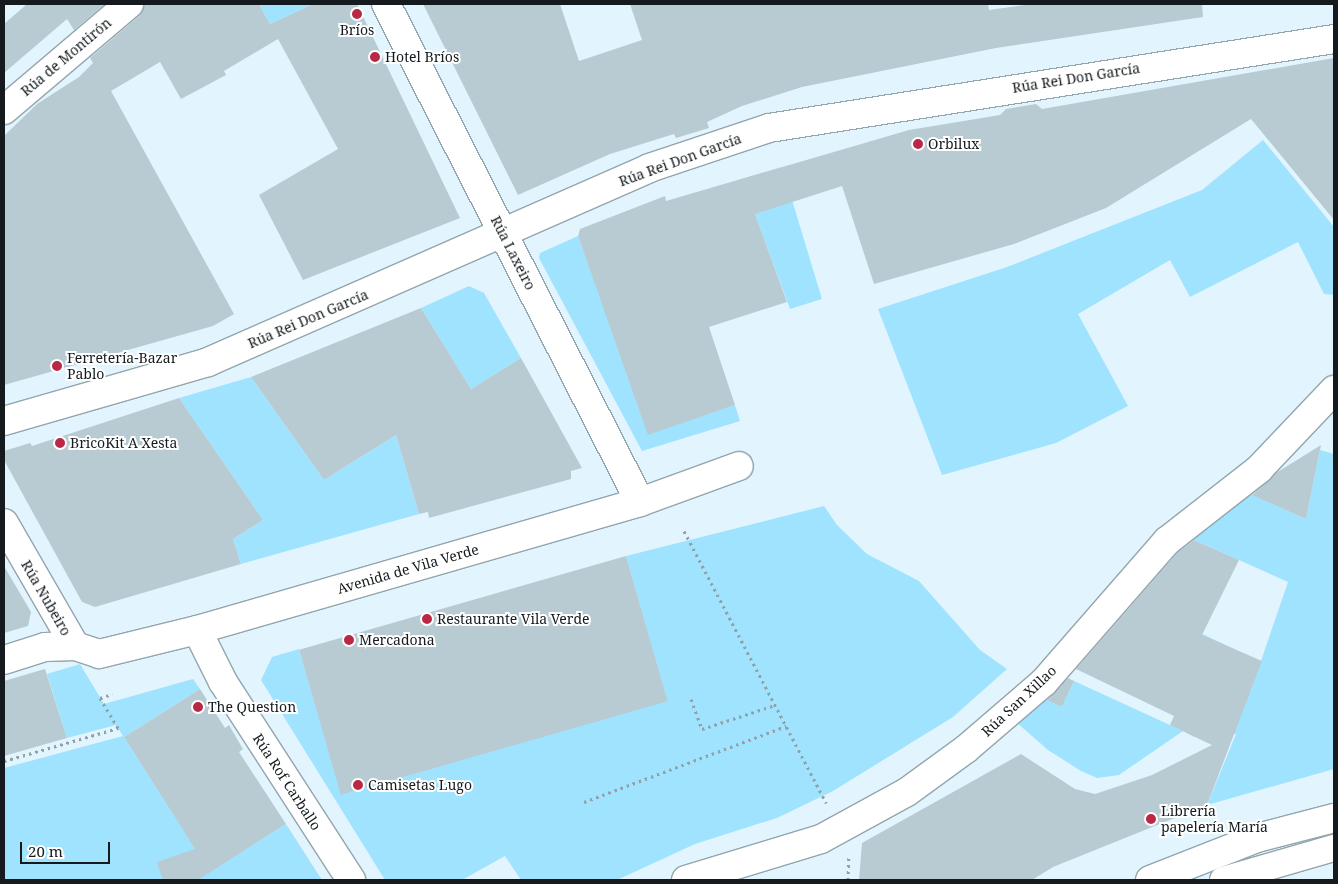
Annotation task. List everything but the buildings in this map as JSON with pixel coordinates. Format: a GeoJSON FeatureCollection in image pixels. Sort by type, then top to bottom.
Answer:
{"type":"FeatureCollection","features":[{"type":"Feature","properties":{"kind":"street","name":"Rúa de Montirón"},"geometry":{"type":"LineString","coordinates":[[4,110],[129,4]]}},
{"type":"Feature","properties":{"kind":"street","name":"Rúa Laxeiro"},"geometry":{"type":"LineString","coordinates":[[386,4],[640,502]]}},
{"type":"Feature","properties":{"kind":"street","name":"Rúa Rei Don García"},"geometry":{"type":"LineString","coordinates":[[4,421],[208,362],[504,234],[648,168],[769,128],[1334,39]]}},
{"type":"Feature","properties":{"kind":"street","name":"Rúa San Xillao"},"geometry":{"type":"LineString","coordinates":[[686,880],[821,839],[907,792],[966,749],[1044,682],[1167,541],[1259,470],[1334,390]]}},
{"type":"Feature","properties":{"kind":"street","name":"Avenida de Vila Verde"},"geometry":{"type":"LineString","coordinates":[[75,646],[99,654],[197,630],[640,502],[739,466]]}},
{"type":"Feature","properties":{"kind":"street","name":"Rúa Nubeiro"},"geometry":{"type":"LineString","coordinates":[[4,523],[75,646]]}},
{"type":"Feature","properties":{"kind":"street","name":"Rúa Rof Carballo"},"geometry":{"type":"LineString","coordinates":[[197,630],[223,682],[351,880]]}},
{"type":"Feature","properties":{"kind":"street"},"geometry":{"type":"LineString","coordinates":[[4,660],[45,647],[75,646]]}},
{"type":"Feature","properties":{"kind":"street"},"geometry":{"type":"LineString","coordinates":[[1150,880],[1257,838],[1334,818]]}},
{"type":"Feature","properties":{"kind":"street"},"geometry":{"type":"LineString","coordinates":[[1223,880],[1334,848]]}},
{"type":"Feature","properties":{"kind":"path"},"geometry":{"type":"LineString","coordinates":[[684,531],[826,803]]}},
{"type":"Feature","properties":{"kind":"path"},"geometry":{"type":"LineString","coordinates":[[4,761],[118,728],[100,698],[112,694]]}},
{"type":"Feature","properties":{"kind":"path"},"geometry":{"type":"LineString","coordinates":[[691,699],[702,729],[775,705]]}},
{"type":"Feature","properties":{"kind":"path"},"geometry":{"type":"LineString","coordinates":[[584,802],[786,726]]}},
{"type":"Feature","properties":{"kind":"path"},"geometry":{"type":"LineString","coordinates":[[848,880],[849,850]]}},
{"type":"Feature","properties":{"kind":"shaded area"},"geometry":{"type":"Polygon","coordinates":[[[259,4],[313,4],[270,24],[259,4]]]}},
{"type":"Feature","properties":{"kind":"shaded area"},"geometry":{"type":"Polygon","coordinates":[[[1263,140],[1334,227],[1334,295],[1324,294],[1298,242],[1190,297],[1170,260],[1078,314],[1128,406],[1056,443],[942,475],[878,309],[1007,267],[1202,190],[1263,140]]]}},
{"type":"Feature","properties":{"kind":"shaded area"},"geometry":{"type":"Polygon","coordinates":[[[782,167],[822,299],[790,309],[742,179],[782,167]]]}},
{"type":"Feature","properties":{"kind":"shaded area"},"geometry":{"type":"Polygon","coordinates":[[[578,236],[649,434],[735,405],[740,421],[642,451],[539,258],[540,253],[578,236]]]}},
{"type":"Feature","properties":{"kind":"shaded area"},"geometry":{"type":"Polygon","coordinates":[[[469,286],[484,293],[521,358],[471,389],[421,308],[469,286]]]}},
{"type":"Feature","properties":{"kind":"shaded area"},"geometry":{"type":"Polygon","coordinates":[[[251,377],[324,480],[396,435],[419,514],[241,564],[233,539],[263,520],[179,398],[251,377]]]}},
{"type":"Feature","properties":{"kind":"shaded area"},"geometry":{"type":"Polygon","coordinates":[[[1320,450],[1334,454],[1334,769],[1207,805],[1236,734],[1194,737],[1185,732],[1196,710],[1196,631],[1234,649],[1222,677],[1251,690],[1288,582],[1192,539],[1246,492],[1306,519],[1320,450]]]}},
{"type":"Feature","properties":{"kind":"shaded area"},"geometry":{"type":"Polygon","coordinates":[[[824,506],[837,525],[867,554],[919,581],[980,650],[1007,669],[953,717],[833,791],[777,818],[695,844],[617,880],[521,880],[505,856],[462,880],[385,880],[261,680],[272,657],[299,649],[341,793],[667,701],[626,556],[824,506]]]}},
{"type":"Feature","properties":{"kind":"shaded area"},"geometry":{"type":"Polygon","coordinates":[[[80,664],[104,704],[193,679],[200,689],[124,737],[210,872],[286,824],[322,880],[4,880],[4,768],[123,736],[116,725],[67,738],[47,674],[80,664]]]}},
{"type":"Feature","properties":{"kind":"shaded area"},"geometry":{"type":"Polygon","coordinates":[[[1074,681],[1183,731],[1119,775],[1097,778],[1081,771],[1048,750],[1015,721],[1041,697],[1062,707],[1074,681]]]}},
{"type":"Feature","properties":{"kind":"place","name":"Bríos"},"geometry":{"type":"Point","coordinates":[357,14]}},
{"type":"Feature","properties":{"kind":"place","name":"Hotel Bríos"},"geometry":{"type":"Point","coordinates":[375,57]}},
{"type":"Feature","properties":{"kind":"place","name":"Orbilux"},"geometry":{"type":"Point","coordinates":[918,144]}},
{"type":"Feature","properties":{"kind":"place","name":"Ferretería-Bazar Pablo"},"geometry":{"type":"Point","coordinates":[57,366]}},
{"type":"Feature","properties":{"kind":"place","name":"BricoKit A Xesta"},"geometry":{"type":"Point","coordinates":[60,443]}},
{"type":"Feature","properties":{"kind":"place","name":"Restaurante Vila Verde"},"geometry":{"type":"Point","coordinates":[427,619]}},
{"type":"Feature","properties":{"kind":"place","name":"Mercadona"},"geometry":{"type":"Point","coordinates":[349,640]}},
{"type":"Feature","properties":{"kind":"place","name":"The Question"},"geometry":{"type":"Point","coordinates":[198,707]}},
{"type":"Feature","properties":{"kind":"place","name":"Camisetas Lugo"},"geometry":{"type":"Point","coordinates":[358,785]}},
{"type":"Feature","properties":{"kind":"place","name":"Librería papelería María"},"geometry":{"type":"Point","coordinates":[1151,819]}}]}
